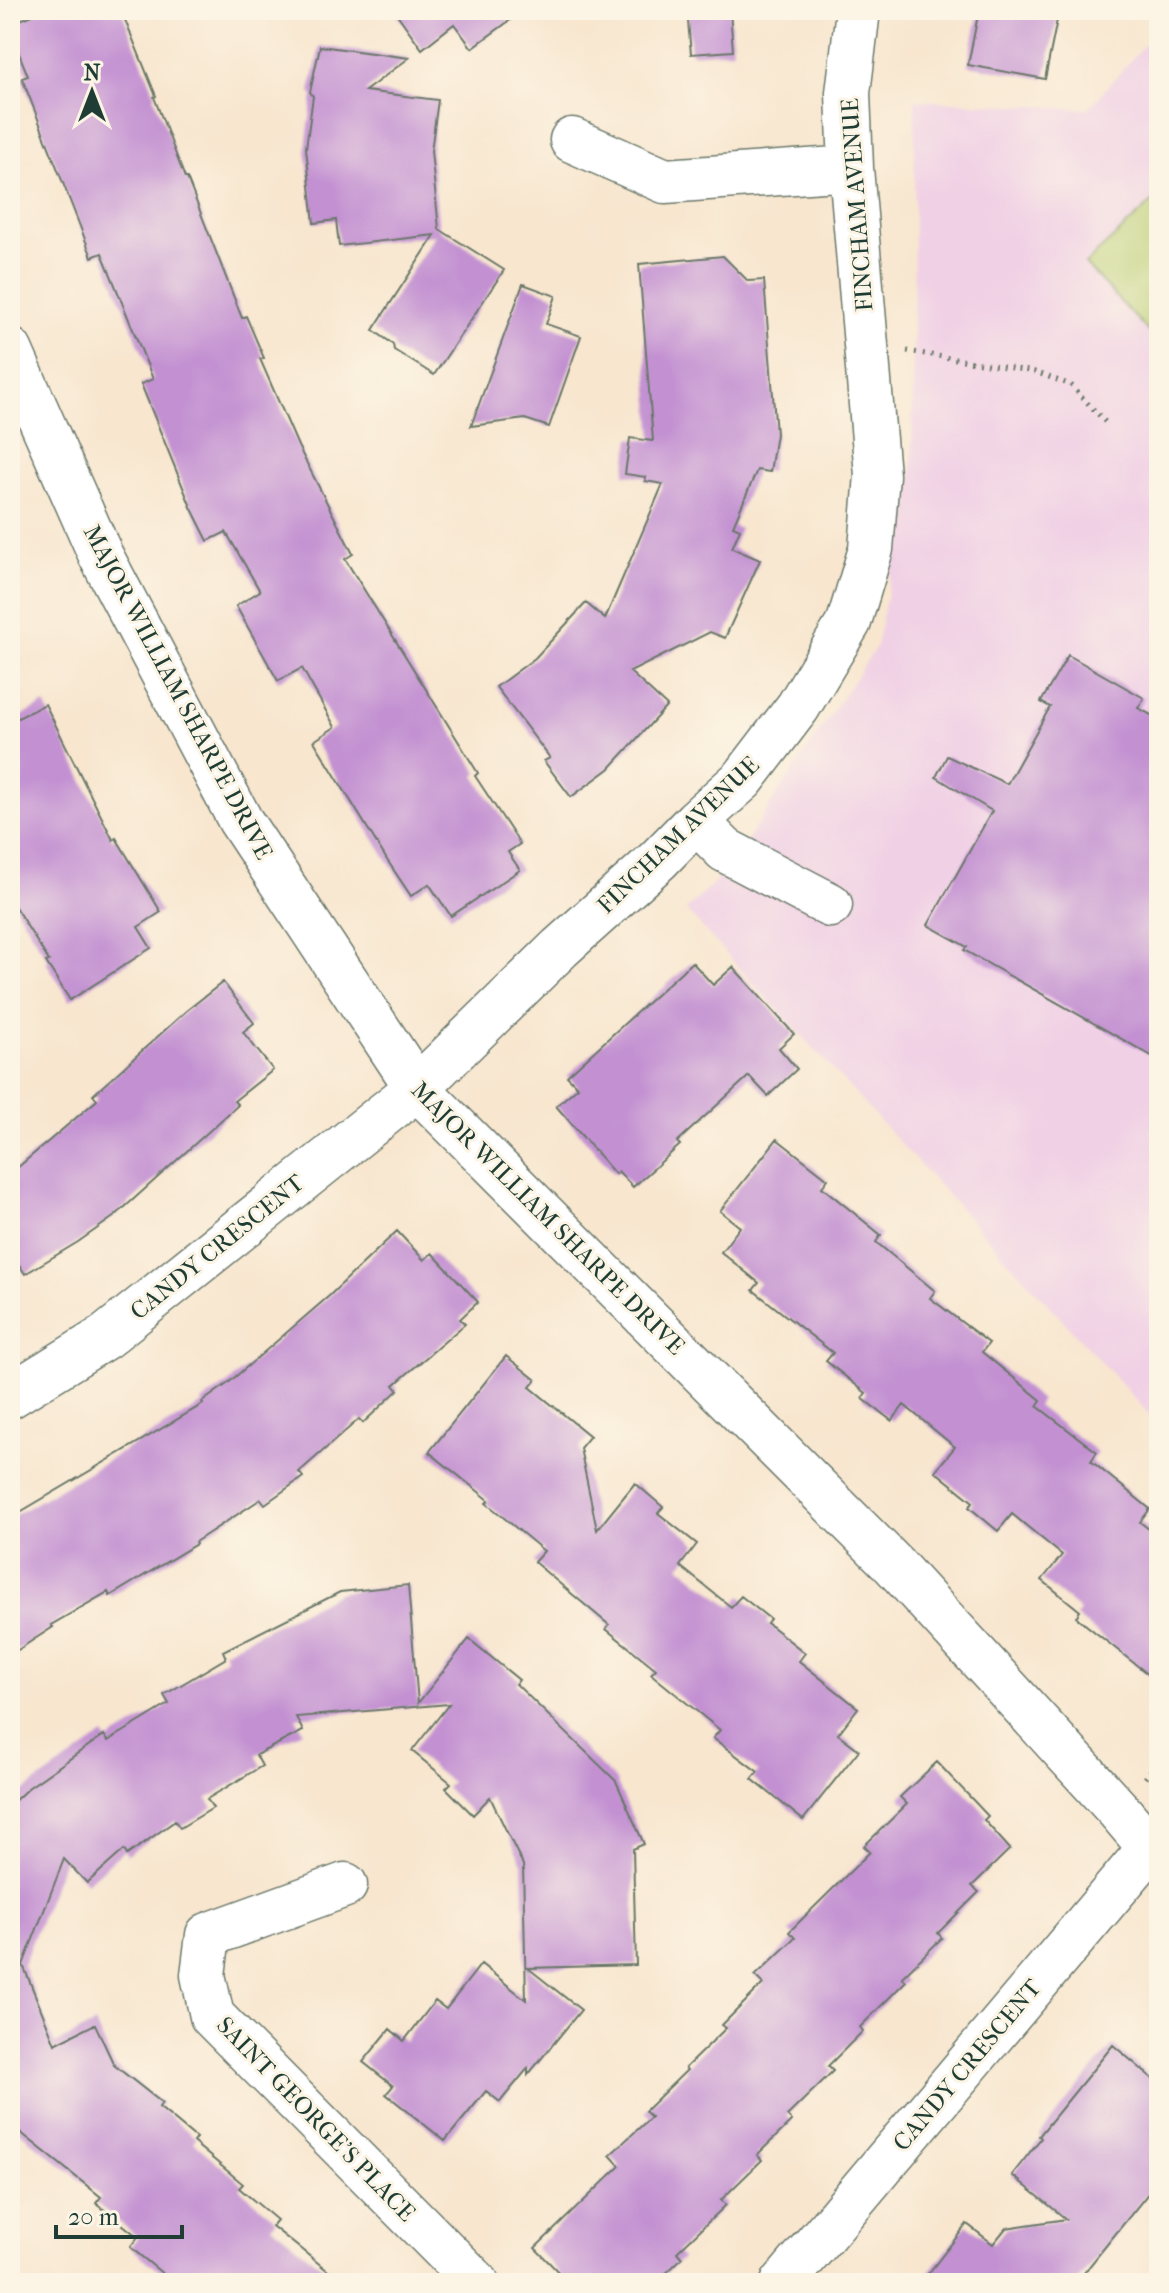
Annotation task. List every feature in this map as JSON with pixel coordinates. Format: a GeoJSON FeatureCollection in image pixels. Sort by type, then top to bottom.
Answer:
{"type":"FeatureCollection","features":[{"type":"Feature","properties":{"kind":"street","name":"FINCHAM AVENUE"},"geometry":{"type":"LineString","coordinates":[[417,1088],[560,948],[743,779],[798,707],[849,622],[871,549],[877,475],[851,168],[848,93],[858,10]]}},
{"type":"Feature","properties":{"kind":"street"},"geometry":{"type":"LineString","coordinates":[[572,140],[665,181],[851,168]]}},
{"type":"Feature","properties":{"kind":"street","name":"MAJOR WILLIAM SHARPE DRIVE"},"geometry":{"type":"LineString","coordinates":[[10,350],[101,556],[240,820],[417,1088],[894,1565],[1155,1852]]}},
{"type":"Feature","properties":{"kind":"street"},"geometry":{"type":"LineString","coordinates":[[696,821],[725,850],[830,905]]}},
{"type":"Feature","properties":{"kind":"street","name":"CANDY CRESCENT"},"geometry":{"type":"LineString","coordinates":[[10,1396],[105,1337],[417,1088]]}},
{"type":"Feature","properties":{"kind":"street","name":"CANDY CRESCENT"},"geometry":{"type":"LineString","coordinates":[[783,2283],[1155,1852]]}},
{"type":"Feature","properties":{"kind":"street","name":"SAINT GEORGE'S PLACE"},"geometry":{"type":"LineString","coordinates":[[345,1885],[208,1935],[203,1975],[212,2016],[477,2283]]}},
{"type":"Feature","properties":{"kind":"path"},"geometry":{"type":"LineString","coordinates":[[866,344],[1035,372],[1071,385],[1109,426]]}},
{"type":"Feature","properties":{"kind":"shaded area"},"geometry":{"type":"Polygon","coordinates":[[[1159,28],[1159,1425],[686,910],[727,870],[876,647],[912,476],[915,100],[1088,109],[1159,28]]]}},
{"type":"Feature","properties":{"kind":"green space"},"geometry":{"type":"Polygon","coordinates":[[[1159,196],[1159,343],[1085,264],[1159,196]]]}},
{"type":"Feature","properties":{"kind":"building"},"geometry":{"type":"Polygon","coordinates":[[[45,10],[121,10],[242,318],[246,316],[264,358],[260,359],[298,446],[353,554],[345,559],[478,773],[475,776],[520,844],[508,852],[520,870],[451,916],[429,884],[411,896],[387,860],[314,741],[335,727],[302,668],[278,681],[236,606],[260,591],[226,532],[208,541],[191,507],[141,384],[153,379],[102,253],[92,257],[22,78],[28,76],[10,24],[45,10]]]}},
{"type":"Feature","properties":{"kind":"building"},"geometry":{"type":"Polygon","coordinates":[[[394,10],[524,10],[472,48],[454,24],[422,49],[394,10]]]}},
{"type":"Feature","properties":{"kind":"building"},"geometry":{"type":"Polygon","coordinates":[[[687,10],[730,10],[733,51],[691,54],[687,10]]]}},
{"type":"Feature","properties":{"kind":"building"},"geometry":{"type":"Polygon","coordinates":[[[979,10],[1059,10],[1045,79],[968,65],[979,10]]]}},
{"type":"Feature","properties":{"kind":"building"},"geometry":{"type":"Polygon","coordinates":[[[320,46],[409,58],[365,91],[438,100],[431,151],[439,229],[504,270],[434,375],[394,350],[393,344],[373,330],[435,235],[339,246],[336,220],[314,223],[306,148],[313,96],[310,92],[320,46]]]}},
{"type":"Feature","properties":{"kind":"building"},"geometry":{"type":"Polygon","coordinates":[[[723,256],[748,281],[764,280],[776,434],[770,472],[757,470],[733,526],[740,529],[732,548],[760,560],[725,638],[710,632],[630,672],[667,706],[609,769],[571,797],[544,761],[550,758],[496,687],[535,658],[586,603],[605,619],[663,484],[645,481],[646,477],[625,474],[630,438],[653,441],[639,264],[723,256]]]}},
{"type":"Feature","properties":{"kind":"building"},"geometry":{"type":"Polygon","coordinates":[[[523,284],[556,296],[546,324],[581,336],[549,427],[525,419],[471,426],[523,284]]]}},
{"type":"Feature","properties":{"kind":"building"},"geometry":{"type":"Polygon","coordinates":[[[1068,655],[1144,698],[1138,708],[1159,719],[1159,1060],[964,950],[967,947],[928,925],[992,811],[936,777],[947,756],[1007,784],[1050,707],[1041,702],[1068,655]]]}},
{"type":"Feature","properties":{"kind":"building"},"geometry":{"type":"Polygon","coordinates":[[[45,704],[113,840],[116,838],[161,912],[138,927],[151,948],[70,1000],[10,899],[10,722],[45,704]]]}},
{"type":"Feature","properties":{"kind":"building"},"geometry":{"type":"Polygon","coordinates":[[[692,962],[713,985],[733,967],[794,1034],[779,1048],[797,1069],[768,1096],[749,1076],[633,1187],[618,1171],[615,1174],[556,1106],[578,1087],[567,1076],[692,962]]]}},
{"type":"Feature","properties":{"kind":"building"},"geometry":{"type":"Polygon","coordinates":[[[223,982],[254,1023],[243,1032],[273,1070],[234,1101],[238,1105],[115,1216],[25,1274],[10,1250],[10,1174],[97,1100],[93,1095],[223,982]]]}},
{"type":"Feature","properties":{"kind":"building"},"geometry":{"type":"Polygon","coordinates":[[[777,1139],[828,1179],[822,1187],[881,1235],[876,1242],[935,1291],[930,1298],[989,1343],[982,1352],[1041,1400],[1037,1406],[1097,1452],[1091,1461],[1150,1509],[1140,1522],[1159,1537],[1159,1683],[1076,1617],[1080,1611],[1042,1580],[1062,1555],[1012,1514],[998,1531],[969,1507],[973,1502],[935,1471],[955,1447],[904,1405],[892,1421],[862,1398],[866,1393],[826,1361],[833,1353],[753,1290],[759,1283],[721,1252],[740,1227],[720,1211],[777,1139]]]}},
{"type":"Feature","properties":{"kind":"building"},"geometry":{"type":"Polygon","coordinates":[[[397,1231],[424,1260],[432,1253],[478,1302],[460,1319],[465,1324],[394,1385],[398,1390],[363,1423],[359,1419],[299,1472],[303,1477],[265,1504],[261,1499],[196,1544],[110,1596],[108,1592],[51,1625],[53,1627],[10,1655],[10,1518],[203,1404],[329,1296],[397,1231]]]}},
{"type":"Feature","properties":{"kind":"building"},"geometry":{"type":"Polygon","coordinates":[[[506,1356],[536,1380],[530,1387],[590,1436],[580,1448],[597,1530],[635,1483],[663,1507],[658,1513],[697,1544],[680,1566],[731,1607],[741,1596],[770,1619],[767,1623],[805,1653],[799,1661],[858,1708],[838,1734],[859,1750],[803,1820],[752,1779],[758,1772],[713,1738],[720,1730],[651,1674],[656,1669],[606,1629],[609,1625],[534,1562],[544,1551],[486,1503],[489,1500],[429,1452],[506,1356]]]}},
{"type":"Feature","properties":{"kind":"building"},"geometry":{"type":"Polygon","coordinates":[[[408,1585],[418,1703],[469,1639],[519,1680],[516,1684],[616,1781],[644,1844],[633,1849],[636,1965],[528,1968],[581,2010],[528,2075],[528,2068],[500,2102],[486,2091],[445,2141],[386,2094],[393,2086],[363,2062],[390,2029],[404,2041],[435,2001],[446,2009],[481,1964],[526,2000],[523,1865],[490,1797],[473,1815],[446,1788],[451,1783],[412,1751],[449,1704],[296,1717],[303,1731],[256,1755],[262,1766],[207,1799],[213,1808],[180,1828],[175,1821],[127,1855],[124,1850],[87,1883],[64,1859],[23,1965],[55,2044],[95,2024],[114,2065],[162,2103],[159,2107],[196,2138],[193,2142],[243,2184],[239,2188],[277,2220],[272,2226],[343,2283],[174,2283],[130,2247],[138,2237],[96,2203],[101,2197],[10,2124],[10,1805],[28,1788],[104,1735],[108,1741],[169,1704],[164,1695],[226,1658],[223,1651],[340,1592],[408,1585]]]}},
{"type":"Feature","properties":{"kind":"building"},"geometry":{"type":"Polygon","coordinates":[[[937,1762],[988,1816],[984,1820],[1010,1849],[972,1886],[979,1892],[938,1933],[942,1938],[902,1977],[906,1981],[860,2027],[863,2031],[828,2066],[833,2071],[787,2116],[792,2121],[757,2155],[762,2160],[721,2200],[726,2205],[677,2252],[682,2258],[656,2283],[569,2283],[535,2248],[620,2166],[610,2155],[651,2117],[645,2111],[687,2070],[685,2068],[726,2028],[722,2025],[763,1984],[755,1976],[795,1938],[789,1932],[870,1852],[864,1846],[907,1804],[900,1797],[937,1762]]]}},
{"type":"Feature","properties":{"kind":"building"},"geometry":{"type":"Polygon","coordinates":[[[1113,2045],[1159,2084],[1159,2180],[1076,2283],[921,2283],[967,2224],[993,2244],[1006,2228],[1066,2219],[1012,2175],[1041,2138],[1039,2136],[1113,2045]]]}}]}
